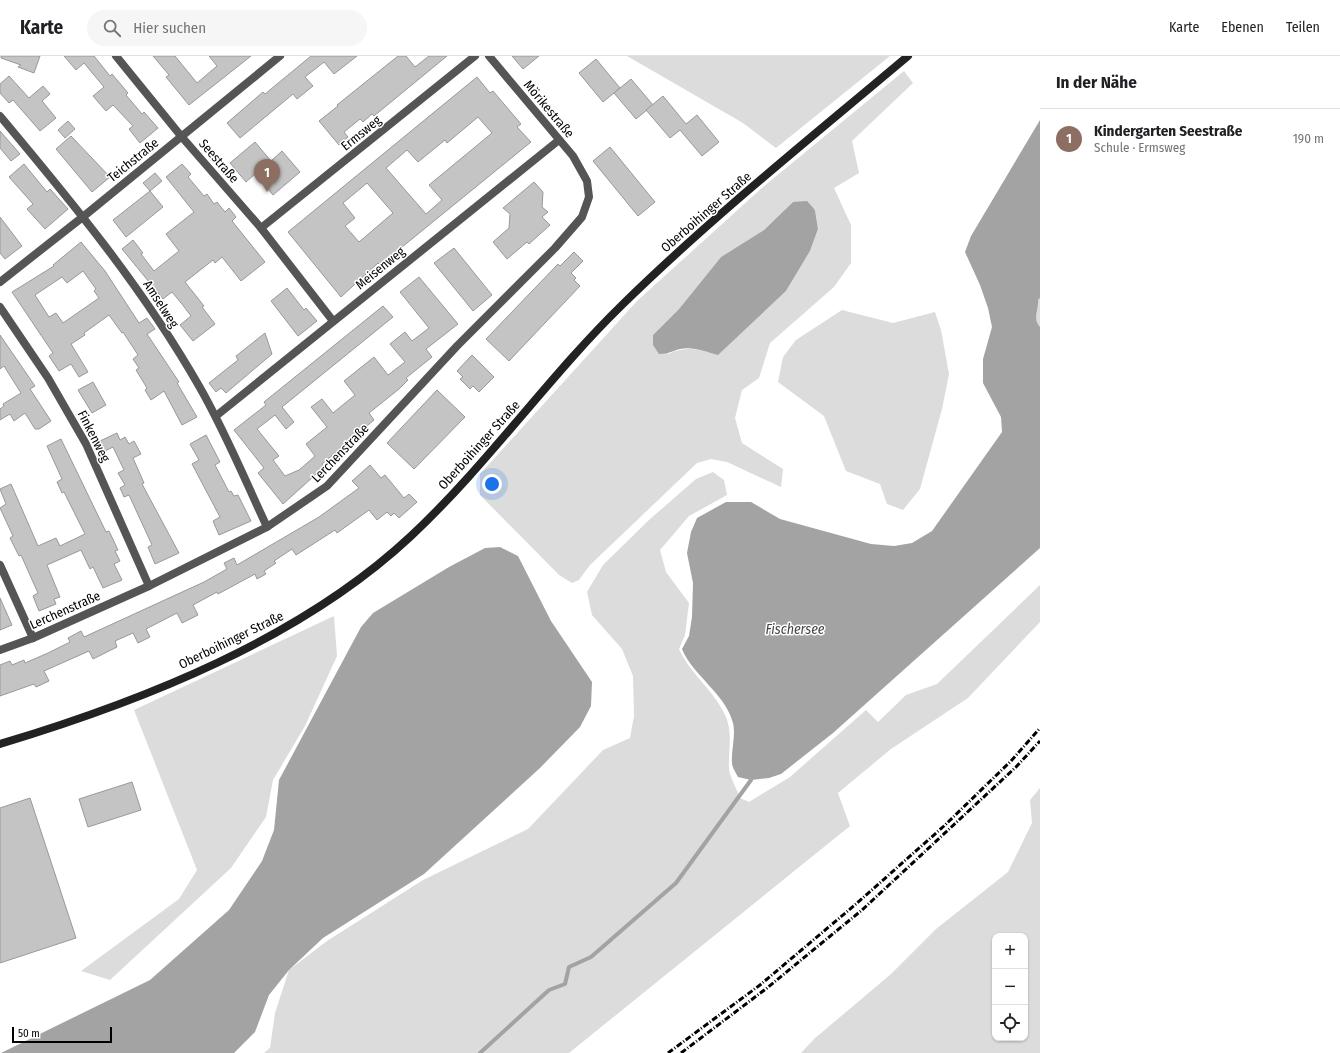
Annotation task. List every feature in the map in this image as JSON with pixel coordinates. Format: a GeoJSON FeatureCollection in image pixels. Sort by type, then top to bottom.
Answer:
{"type":"FeatureCollection","features":[{"type":"Feature","properties":{"kind":"main road","name":"Oberboihinger Straße"},"geometry":{"type":"LineString","coordinates":[[0,744],[110,708],[159,688],[242,650],[332,600],[380,564],[413,534],[459,486],[579,350],[664,264],[751,188],[908,56]]}},
{"type":"Feature","properties":{"kind":"street","name":"Seestraße"},"geometry":{"type":"LineString","coordinates":[[116,56],[181,136],[261,228],[334,321]]}},
{"type":"Feature","properties":{"kind":"street","name":"Teichstraße"},"geometry":{"type":"LineString","coordinates":[[0,282],[84,216],[280,56]]}},
{"type":"Feature","properties":{"kind":"street","name":"Ermsweg"},"geometry":{"type":"LineString","coordinates":[[261,228],[475,56]]}},
{"type":"Feature","properties":{"kind":"street","name":"Mörikestraße"},"geometry":{"type":"LineString","coordinates":[[489,56],[573,156],[587,181]]}},
{"type":"Feature","properties":{"kind":"street","name":"Amselweg"},"geometry":{"type":"LineString","coordinates":[[0,116],[84,216],[140,291],[216,416],[267,527]]}},
{"type":"Feature","properties":{"kind":"street","name":"Meisenweg"},"geometry":{"type":"LineString","coordinates":[[216,416],[559,140]]}},
{"type":"Feature","properties":{"kind":"street","name":"Lerchenstraße"},"geometry":{"type":"LineString","coordinates":[[0,650],[32,638],[150,586],[267,527],[327,486],[457,346],[555,248],[582,217],[589,197],[587,181]]}},
{"type":"Feature","properties":{"kind":"street","name":"Finkenweg"},"geometry":{"type":"LineString","coordinates":[[0,306],[48,378],[86,444],[150,586]]}},
{"type":"Feature","properties":{"kind":"street"},"geometry":{"type":"LineString","coordinates":[[0,565],[32,638]]}},
{"type":"Feature","properties":{"kind":"shaded area"},"geometry":{"type":"Polygon","coordinates":[[[627,56],[890,56],[776,148],[743,123],[627,56]]]}},
{"type":"Feature","properties":{"kind":"shaded area"},"geometry":{"type":"Polygon","coordinates":[[[904,71],[913,83],[852,141],[859,173],[834,188],[851,225],[851,263],[834,287],[770,343],[759,378],[742,390],[735,418],[742,443],[783,469],[781,487],[727,462],[711,459],[697,463],[590,565],[579,580],[572,583],[559,575],[480,495],[480,474],[637,301],[763,187],[904,71]],[[793,202],[764,230],[721,257],[679,309],[653,335],[668,354],[675,351],[693,349],[718,354],[786,291],[810,251],[818,229],[815,209],[793,202]]]}},
{"type":"Feature","properties":{"kind":"shaded area"},"geometry":{"type":"Polygon","coordinates":[[[1040,298],[1040,327],[1036,321],[1036,317],[1038,300],[1040,298]]]}},
{"type":"Feature","properties":{"kind":"shaded area"},"geometry":{"type":"Polygon","coordinates":[[[842,310],[893,323],[935,312],[941,330],[949,374],[942,409],[920,489],[903,510],[887,504],[880,484],[846,471],[824,416],[778,382],[783,357],[796,340],[842,310]]]}},
{"type":"Feature","properties":{"kind":"shaded area"},"geometry":{"type":"Polygon","coordinates":[[[713,472],[724,480],[727,495],[689,516],[660,550],[666,572],[689,603],[685,635],[679,649],[689,667],[716,699],[726,717],[730,736],[729,769],[740,798],[749,802],[790,777],[866,710],[878,722],[906,695],[937,684],[1040,585],[1040,622],[968,698],[891,749],[838,793],[850,826],[569,1053],[264,1053],[270,1048],[275,1013],[289,970],[327,941],[423,880],[528,829],[603,750],[630,738],[634,716],[633,676],[622,649],[592,615],[587,592],[603,565],[650,519],[696,479],[713,472]]]}},
{"type":"Feature","properties":{"kind":"shaded area"},"geometry":{"type":"Polygon","coordinates":[[[334,616],[337,656],[305,726],[273,780],[266,817],[231,868],[110,980],[81,971],[179,899],[197,870],[134,710],[334,616]]]}},
{"type":"Feature","properties":{"kind":"shaded area"},"geometry":{"type":"Polygon","coordinates":[[[1040,788],[1040,1053],[801,1053],[814,1039],[891,974],[936,929],[1008,872],[1032,823],[1030,800],[1040,788]]]}},
{"type":"Feature","properties":{"kind":"water","name":"Fischersee"},"geometry":{"type":"Polygon","coordinates":[[[1040,120],[1040,298],[1038,300],[1036,321],[1040,327],[1040,548],[833,733],[781,774],[769,778],[751,780],[738,777],[732,765],[734,728],[729,712],[716,694],[693,668],[682,649],[689,636],[692,617],[693,583],[687,553],[691,532],[697,518],[726,502],[751,502],[780,519],[871,544],[894,546],[912,543],[932,531],[1002,432],[1001,417],[983,383],[983,359],[992,327],[988,308],[980,285],[965,252],[971,236],[1040,120]]]}},
{"type":"Feature","properties":{"kind":"water"},"geometry":{"type":"Polygon","coordinates":[[[807,201],[815,210],[818,229],[810,251],[786,291],[718,355],[689,348],[659,354],[653,345],[653,335],[679,309],[721,257],[764,230],[793,202],[807,201]]]}},
{"type":"Feature","properties":{"kind":"water"},"geometry":{"type":"Polygon","coordinates":[[[500,547],[518,556],[551,621],[592,682],[591,706],[580,727],[540,768],[424,874],[323,938],[289,970],[269,995],[255,1032],[234,1053],[1,1053],[150,980],[229,910],[262,861],[274,830],[279,780],[361,627],[373,613],[449,567],[485,548],[500,547]]]}},
{"type":"Feature","properties":{"kind":"building"},"geometry":{"type":"Polygon","coordinates":[[[1,56],[40,56],[34,73],[18,67],[21,65],[1,58],[1,56]]]}},
{"type":"Feature","properties":{"kind":"building"},"geometry":{"type":"Polygon","coordinates":[[[64,56],[94,56],[110,76],[112,74],[128,93],[126,95],[142,114],[144,112],[158,128],[140,143],[129,129],[133,126],[113,105],[106,111],[93,96],[104,87],[84,63],[76,70],[64,56]]]}},
{"type":"Feature","properties":{"kind":"building"},"geometry":{"type":"Polygon","coordinates":[[[153,56],[175,56],[197,83],[217,66],[209,56],[251,56],[189,105],[166,77],[169,75],[153,56]]]}},
{"type":"Feature","properties":{"kind":"building"},"geometry":{"type":"Polygon","coordinates":[[[311,56],[357,56],[334,74],[324,62],[305,77],[313,86],[297,99],[293,94],[240,138],[227,123],[263,92],[265,94],[311,56]]]}},
{"type":"Feature","properties":{"kind":"building"},"geometry":{"type":"Polygon","coordinates":[[[398,56],[406,56],[415,67],[429,56],[447,56],[374,116],[372,114],[363,122],[360,119],[344,132],[348,137],[339,145],[319,121],[398,56]]]}},
{"type":"Feature","properties":{"kind":"building"},"geometry":{"type":"Polygon","coordinates":[[[512,56],[539,56],[523,69],[512,56]]]}},
{"type":"Feature","properties":{"kind":"building"},"geometry":{"type":"Polygon","coordinates":[[[596,59],[620,88],[603,102],[579,73],[596,59]]]}},
{"type":"Feature","properties":{"kind":"building"},"geometry":{"type":"Polygon","coordinates":[[[9,76],[29,98],[43,86],[50,94],[42,101],[56,118],[40,131],[13,100],[9,103],[0,93],[0,84],[9,76]]]}},
{"type":"Feature","properties":{"kind":"building"},"geometry":{"type":"Polygon","coordinates":[[[477,77],[490,93],[493,91],[521,124],[517,127],[531,142],[380,265],[378,263],[341,297],[288,232],[477,77]],[[478,117],[447,143],[445,140],[418,162],[407,150],[386,168],[426,214],[442,200],[429,185],[492,133],[478,117]],[[367,183],[343,203],[355,218],[345,226],[359,242],[393,213],[367,183]]]}},
{"type":"Feature","properties":{"kind":"building"},"geometry":{"type":"Polygon","coordinates":[[[631,79],[653,105],[636,119],[614,93],[631,79]]]}},
{"type":"Feature","properties":{"kind":"building"},"geometry":{"type":"Polygon","coordinates":[[[663,96],[686,124],[697,115],[719,142],[702,156],[680,130],[670,138],[646,110],[663,96]]]}},
{"type":"Feature","properties":{"kind":"building"},"geometry":{"type":"Polygon","coordinates":[[[68,121],[75,129],[65,138],[58,130],[68,121]]]}},
{"type":"Feature","properties":{"kind":"building"},"geometry":{"type":"Polygon","coordinates":[[[0,131],[20,154],[11,161],[0,148],[0,131]]]}},
{"type":"Feature","properties":{"kind":"building"},"geometry":{"type":"Polygon","coordinates":[[[71,136],[110,177],[92,192],[56,149],[71,136]]]}},
{"type":"Feature","properties":{"kind":"building"},"geometry":{"type":"Polygon","coordinates":[[[255,142],[271,161],[282,151],[300,172],[273,195],[255,174],[246,182],[230,163],[255,142]]]}},
{"type":"Feature","properties":{"kind":"building"},"geometry":{"type":"Polygon","coordinates":[[[610,147],[655,202],[638,216],[593,161],[610,147]]]}},
{"type":"Feature","properties":{"kind":"building"},"geometry":{"type":"Polygon","coordinates":[[[24,164],[47,192],[50,189],[68,209],[45,229],[27,209],[33,204],[9,177],[24,164]]]}},
{"type":"Feature","properties":{"kind":"building"},"geometry":{"type":"Polygon","coordinates":[[[182,164],[191,174],[188,177],[204,196],[207,194],[214,204],[217,202],[225,212],[229,208],[236,217],[232,221],[265,262],[241,281],[222,257],[215,263],[213,260],[185,282],[204,306],[202,307],[215,324],[193,341],[180,325],[191,316],[182,304],[172,292],[163,299],[122,249],[133,240],[143,253],[141,254],[154,271],[179,251],[166,234],[194,212],[166,177],[182,164]]]}},
{"type":"Feature","properties":{"kind":"building"},"geometry":{"type":"Polygon","coordinates":[[[155,173],[162,181],[150,191],[143,183],[155,173]]]}},
{"type":"Feature","properties":{"kind":"building"},"geometry":{"type":"Polygon","coordinates":[[[534,182],[543,192],[542,207],[548,212],[542,217],[550,225],[529,244],[527,242],[507,259],[493,242],[509,228],[510,214],[503,208],[534,182]]]}},
{"type":"Feature","properties":{"kind":"building"},"geometry":{"type":"Polygon","coordinates":[[[150,191],[163,207],[126,237],[113,220],[150,191]]]}},
{"type":"Feature","properties":{"kind":"building"},"geometry":{"type":"Polygon","coordinates":[[[0,217],[22,246],[5,259],[0,253],[0,217]]]}},
{"type":"Feature","properties":{"kind":"building"},"geometry":{"type":"Polygon","coordinates":[[[81,242],[105,271],[139,323],[147,318],[155,329],[147,334],[179,382],[177,383],[197,417],[182,425],[164,391],[151,400],[145,390],[147,388],[136,370],[139,368],[133,359],[138,355],[123,332],[122,333],[109,315],[84,333],[85,335],[71,344],[88,372],[79,377],[71,364],[59,371],[49,356],[53,353],[12,292],[54,266],[53,265],[81,242]],[[83,271],[67,283],[62,277],[35,295],[49,317],[56,313],[63,323],[99,298],[94,291],[96,289],[83,271]]]}},
{"type":"Feature","properties":{"kind":"building"},"geometry":{"type":"Polygon","coordinates":[[[454,248],[492,295],[473,311],[434,263],[454,248]]]}},
{"type":"Feature","properties":{"kind":"building"},"geometry":{"type":"Polygon","coordinates":[[[574,252],[583,261],[571,273],[576,278],[574,280],[580,286],[509,361],[486,339],[558,264],[560,266],[574,252]]]}},
{"type":"Feature","properties":{"kind":"building"},"geometry":{"type":"Polygon","coordinates":[[[419,277],[458,324],[426,349],[432,357],[406,378],[408,380],[399,389],[369,413],[374,420],[322,464],[324,467],[283,504],[258,473],[264,468],[234,430],[266,405],[264,402],[383,306],[393,317],[282,407],[294,422],[286,429],[275,415],[257,429],[279,456],[273,460],[285,476],[299,470],[315,456],[306,444],[327,427],[311,407],[322,399],[333,413],[355,395],[344,381],[374,357],[388,375],[405,362],[390,344],[405,332],[412,341],[429,328],[400,292],[419,277]]]}},
{"type":"Feature","properties":{"kind":"building"},"geometry":{"type":"Polygon","coordinates":[[[287,288],[304,310],[306,308],[317,321],[298,336],[271,301],[287,288]]]}},
{"type":"Feature","properties":{"kind":"building"},"geometry":{"type":"Polygon","coordinates":[[[265,333],[272,354],[226,393],[221,388],[216,392],[209,383],[238,360],[236,356],[265,333]]]}},
{"type":"Feature","properties":{"kind":"building"},"geometry":{"type":"Polygon","coordinates":[[[0,335],[35,386],[30,389],[51,421],[39,429],[35,429],[25,413],[14,421],[10,414],[0,420],[0,409],[4,406],[3,404],[21,393],[4,366],[0,369],[0,335]]]}},
{"type":"Feature","properties":{"kind":"building"},"geometry":{"type":"Polygon","coordinates":[[[472,355],[494,377],[479,392],[473,386],[470,389],[460,379],[463,377],[457,371],[472,355]]]}},
{"type":"Feature","properties":{"kind":"building"},"geometry":{"type":"Polygon","coordinates":[[[93,382],[106,405],[92,413],[78,390],[93,382]]]}},
{"type":"Feature","properties":{"kind":"building"},"geometry":{"type":"Polygon","coordinates":[[[437,390],[465,417],[414,469],[387,443],[437,390]]]}},
{"type":"Feature","properties":{"kind":"building"},"geometry":{"type":"Polygon","coordinates":[[[117,433],[120,440],[125,437],[129,444],[134,441],[141,454],[133,458],[144,483],[142,484],[179,553],[155,564],[148,547],[152,545],[129,495],[124,497],[120,488],[125,485],[118,473],[124,470],[113,447],[105,451],[100,441],[117,433]]]}},
{"type":"Feature","properties":{"kind":"building"},"geometry":{"type":"Polygon","coordinates":[[[206,435],[220,462],[215,465],[229,492],[231,491],[234,496],[238,495],[251,521],[219,535],[213,521],[220,517],[192,464],[199,460],[190,444],[206,435]]]}},
{"type":"Feature","properties":{"kind":"building"},"geometry":{"type":"Polygon","coordinates":[[[61,439],[106,532],[109,531],[118,550],[115,551],[120,561],[114,564],[122,580],[103,588],[93,567],[90,569],[81,550],[47,565],[60,597],[54,599],[56,604],[39,611],[33,596],[38,593],[21,555],[19,556],[10,538],[13,536],[0,508],[6,504],[0,489],[11,484],[38,546],[56,538],[60,546],[85,534],[64,492],[62,493],[57,482],[62,479],[47,446],[61,439]]]}},
{"type":"Feature","properties":{"kind":"building"},"geometry":{"type":"Polygon","coordinates":[[[370,465],[381,478],[385,475],[404,498],[409,494],[417,502],[399,518],[394,513],[391,516],[387,512],[377,520],[369,510],[337,533],[335,530],[296,555],[292,549],[274,561],[276,563],[264,571],[266,574],[257,579],[255,574],[218,594],[217,592],[193,605],[198,615],[182,623],[177,613],[146,629],[150,637],[138,643],[133,633],[115,641],[117,647],[93,659],[89,651],[44,671],[49,681],[36,687],[34,684],[0,696],[0,665],[10,661],[12,665],[24,660],[25,663],[70,642],[68,638],[81,631],[84,637],[204,582],[227,569],[224,563],[234,558],[237,565],[319,517],[359,488],[352,481],[370,465]]]}},
{"type":"Feature","properties":{"kind":"building"},"geometry":{"type":"Polygon","coordinates":[[[0,598],[12,625],[0,630],[0,598]]]}},
{"type":"Feature","properties":{"kind":"building"},"geometry":{"type":"Polygon","coordinates":[[[132,782],[141,810],[88,827],[79,799],[132,782]]]}},
{"type":"Feature","properties":{"kind":"building"},"geometry":{"type":"Polygon","coordinates":[[[30,798],[76,938],[0,963],[0,808],[30,798]]]}},
{"type":"Feature","properties":{"kind":"waterway"},"geometry":{"type":"LineString","coordinates":[[480,1053],[549,990],[565,984],[569,967],[591,957],[676,883],[751,780]]}},
{"type":"Feature","properties":{"kind":"railway"},"geometry":{"type":"LineString","coordinates":[[668,1053],[760,985],[856,904],[944,826],[1011,761],[1040,728]]}},
{"type":"Feature","properties":{"kind":"railway"},"geometry":{"type":"LineString","coordinates":[[681,1053],[767,988],[862,910],[1016,767],[1040,741]]}},
{"type":"Feature","properties":{"kind":"place","name":"Kindergarten Seestraße"},"geometry":{"type":"Point","coordinates":[267,192]}}]}
